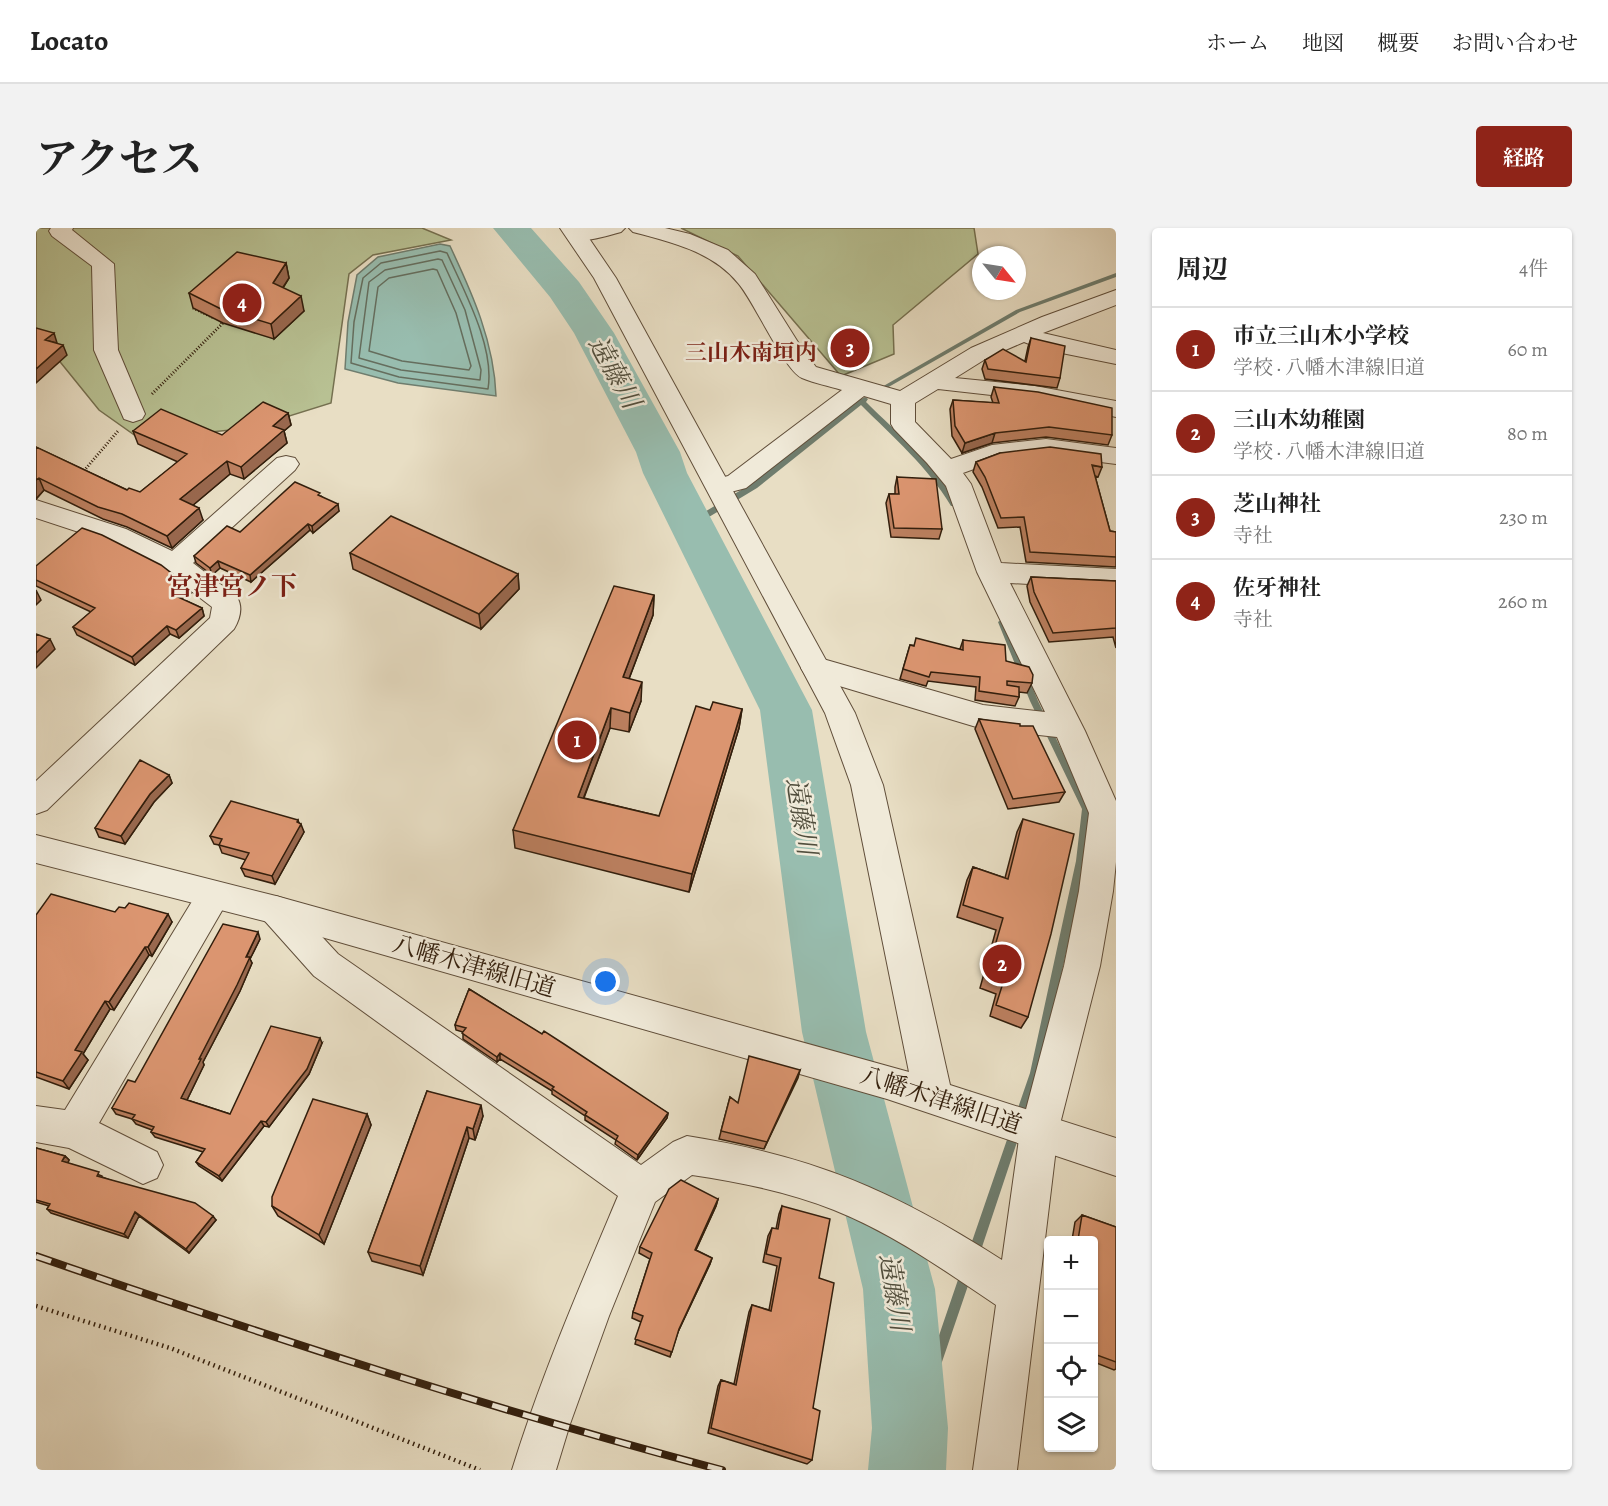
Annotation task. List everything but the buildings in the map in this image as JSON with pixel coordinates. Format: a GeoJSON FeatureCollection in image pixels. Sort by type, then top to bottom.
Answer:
{"type":"FeatureCollection","features":[{"type":"Feature","properties":{"kind":"street"},"geometry":{"type":"LineString","coordinates":[[62,228],[60,231],[103,264],[106,350],[133,414]]}},
{"type":"Feature","properties":{"kind":"street"},"geometry":{"type":"LineString","coordinates":[[614,228],[574,232],[605,278],[840,713],[867,785],[933,1095]]}},
{"type":"Feature","properties":{"kind":"street"},"geometry":{"type":"LineString","coordinates":[[640,228],[682,239],[720,255],[747,279],[791,350],[808,372],[898,398],[936,381],[979,353],[1116,297]]}},
{"type":"Feature","properties":{"kind":"street"},"geometry":{"type":"LineString","coordinates":[[1025,333],[1041,342],[1116,357]]}},
{"type":"Feature","properties":{"kind":"street"},"geometry":{"type":"LineString","coordinates":[[936,381],[951,385],[1035,393],[1116,409]]}},
{"type":"Feature","properties":{"kind":"street"},"geometry":{"type":"LineString","coordinates":[[719,487],[737,482],[864,389]]}},
{"type":"Feature","properties":{"kind":"street"},"geometry":{"type":"LineString","coordinates":[[898,398],[903,424],[958,484],[991,572],[1067,726],[1105,813],[1096,891],[1082,966],[1039,1132],[995,1470]]}},
{"type":"Feature","properties":{"kind":"street"},"geometry":{"type":"LineString","coordinates":[[947,470],[992,453],[1046,447],[1116,456]]}},
{"type":"Feature","properties":{"kind":"street"},"geometry":{"type":"LineString","coordinates":[[175,564],[286,464]]}},
{"type":"Feature","properties":{"kind":"street"},"geometry":{"type":"LineString","coordinates":[[36,801],[224,622],[227,604],[175,564],[116,535],[42,511]]}},
{"type":"Feature","properties":{"kind":"street"},"geometry":{"type":"LineString","coordinates":[[991,572],[1116,579]]}},
{"type":"Feature","properties":{"kind":"street"},"geometry":{"type":"LineString","coordinates":[[816,668],[983,717],[1067,726]]}},
{"type":"Feature","properties":{"kind":"street","name":"八幡木津線旧道"},"geometry":{"type":"LineString","coordinates":[[36,849],[276,910],[933,1095],[1116,1157]]}},
{"type":"Feature","properties":{"kind":"street"},"geometry":{"type":"LineString","coordinates":[[1100,855],[1114,866],[1116,886]]}},
{"type":"Feature","properties":{"kind":"street"},"geometry":{"type":"LineString","coordinates":[[74,1130],[214,895]]}},
{"type":"Feature","properties":{"kind":"street"},"geometry":{"type":"LineString","coordinates":[[276,910],[326,965],[641,1189]]}},
{"type":"Feature","properties":{"kind":"street"},"geometry":{"type":"LineString","coordinates":[[36,1124],[74,1130],[143,1165]]}},
{"type":"Feature","properties":{"kind":"street"},"geometry":{"type":"LineString","coordinates":[[534,1470],[548,1424],[580,1337],[641,1189],[687,1155],[755,1166],[843,1194],[918,1231],[1018,1294]]}},
{"type":"Feature","properties":{"kind":"path"},"geometry":{"type":"LineString","coordinates":[[42,511],[223,323],[193,308]]}},
{"type":"Feature","properties":{"kind":"path"},"geometry":{"type":"LineString","coordinates":[[36,1306],[170,1348],[480,1470]]}},
{"type":"Feature","properties":{"kind":"shaded area"},"geometry":{"type":"Polygon","coordinates":[[[36,228],[422,228],[451,240],[373,255],[349,274],[331,403],[251,428],[140,439],[99,410],[44,342],[36,341],[36,228]]]}},
{"type":"Feature","properties":{"kind":"shaded area"},"geometry":{"type":"Polygon","coordinates":[[[681,228],[974,228],[977,246],[972,246],[972,259],[893,325],[894,354],[841,376],[738,256],[681,228]]]}},
{"type":"Feature","properties":{"kind":"water"},"geometry":{"type":"Polygon","coordinates":[[[440,244],[450,246],[481,319],[491,357],[496,396],[398,383],[345,369],[348,322],[357,275],[378,257],[440,244]]]}},
{"type":"Feature","properties":{"kind":"waterway","name":"遠藤川"},"geometry":{"type":"LineString","coordinates":[[511,228],[565,290],[594,333],[658,452],[665,473],[786,710],[834,1032],[899,1289],[910,1428],[907,1470]]}},
{"type":"Feature","properties":{"kind":"waterway"},"geometry":{"type":"LineString","coordinates":[[876,392],[1018,311],[1116,275]]}},
{"type":"Feature","properties":{"kind":"waterway"},"geometry":{"type":"LineString","coordinates":[[862,402],[865,399]]}},
{"type":"Feature","properties":{"kind":"waterway"},"geometry":{"type":"LineString","coordinates":[[691,524],[754,486],[862,402]]}},
{"type":"Feature","properties":{"kind":"waterway"},"geometry":{"type":"LineString","coordinates":[[862,402],[938,479],[954,504]]}},
{"type":"Feature","properties":{"kind":"waterway"},"geometry":{"type":"LineString","coordinates":[[973,1256],[1035,1073],[1081,861],[1086,809],[1034,701],[1002,622]]}},
{"type":"Feature","properties":{"kind":"waterway"},"geometry":{"type":"LineString","coordinates":[[909,1441],[967,1271]]}},
{"type":"Feature","properties":{"kind":"railway"},"geometry":{"type":"LineString","coordinates":[[36,1256],[377,1370],[635,1447],[722,1470]]}},
{"type":"Feature","properties":{"kind":"place","name":"佐牙神社"},"geometry":{"type":"Point","coordinates":[242,303]}},
{"type":"Feature","properties":{"kind":"place","name":"芝山神社"},"geometry":{"type":"Point","coordinates":[850,348]}},
{"type":"Feature","properties":{"kind":"place","name":"市立三山木小学校"},"geometry":{"type":"Point","coordinates":[577,740]}},
{"type":"Feature","properties":{"kind":"place","name":"三山木幼稚園"},"geometry":{"type":"Point","coordinates":[1002,964]}},
{"type":"Feature","properties":{"kind":"district","name":"三山木南垣内"},"geometry":{"type":"Point","coordinates":[751,352]}},
{"type":"Feature","properties":{"kind":"district","name":"宮津宮ノ下"},"geometry":{"type":"Point","coordinates":[232,586]}}]}
